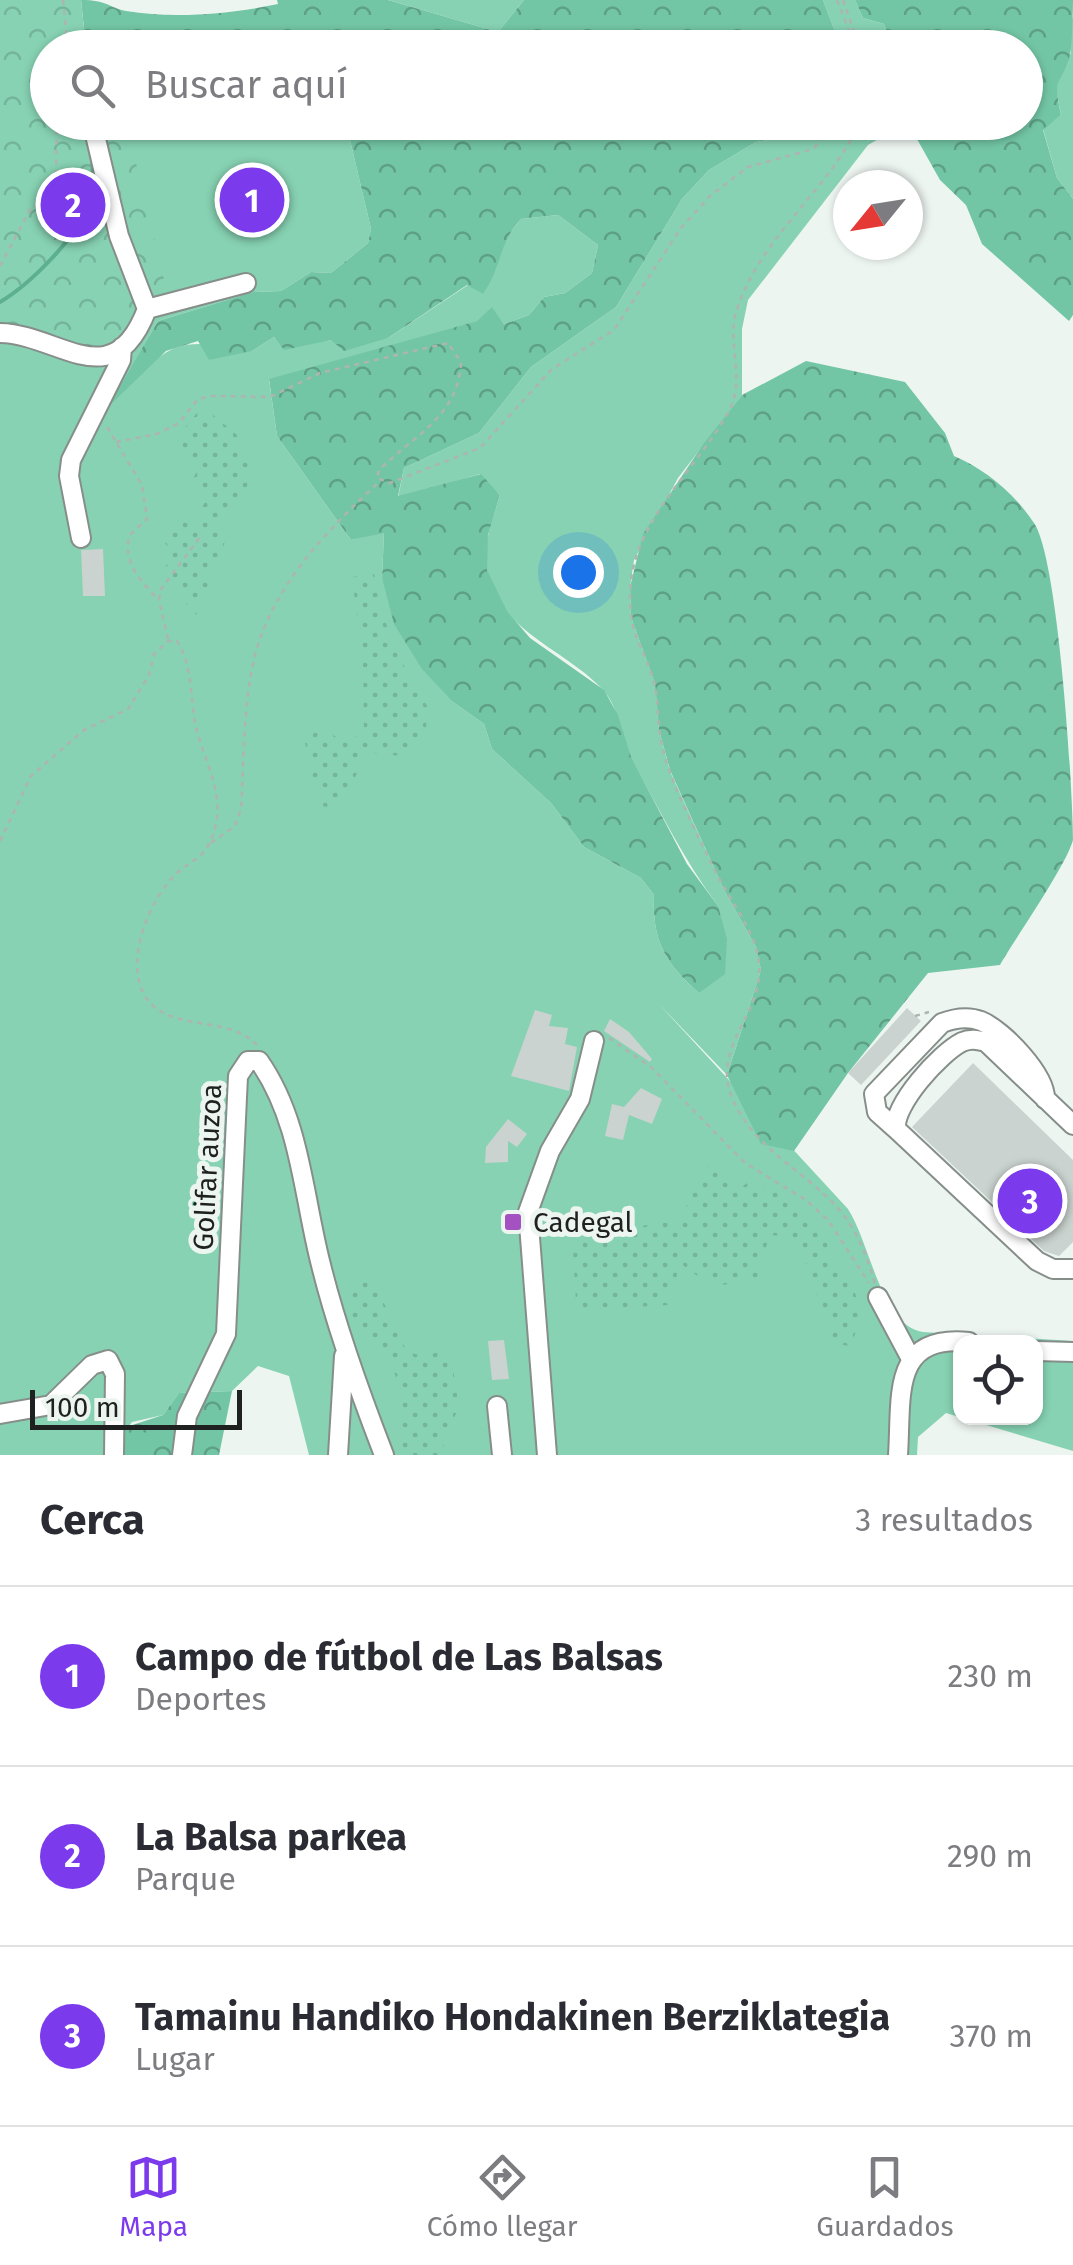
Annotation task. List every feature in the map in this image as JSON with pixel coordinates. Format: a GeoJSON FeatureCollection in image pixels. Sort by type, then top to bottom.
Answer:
{"type":"FeatureCollection","features":[{"type":"Feature","properties":{"kind":"street"},"geometry":{"type":"LineString","coordinates":[[96,140],[119,236],[147,309]]}},
{"type":"Feature","properties":{"kind":"street"},"geometry":{"type":"LineString","coordinates":[[81,538],[70,476],[71,460],[121,360],[122,348],[147,309],[246,283]]}},
{"type":"Feature","properties":{"kind":"street"},"geometry":{"type":"LineString","coordinates":[[0,334],[38,341],[78,358],[98,358],[122,348]]}},
{"type":"Feature","properties":{"kind":"street"},"geometry":{"type":"LineString","coordinates":[[1045,1098],[1036,1070],[991,1027],[980,1020],[954,1018],[942,1023],[874,1094],[877,1112],[1037,1262],[1053,1269],[1073,1269]]}},
{"type":"Feature","properties":{"kind":"street"},"geometry":{"type":"LineString","coordinates":[[896,1130],[900,1104],[960,1043],[973,1039],[986,1042],[1073,1126]]}},
{"type":"Feature","properties":{"kind":"street"},"geometry":{"type":"LineString","coordinates":[[547,1455],[528,1212],[550,1151],[580,1098],[594,1041]]}},
{"type":"Feature","properties":{"kind":"street","name":"Golifar auzoa"},"geometry":{"type":"LineString","coordinates":[[182,1455],[187,1416],[226,1334],[238,1076],[248,1061],[259,1061],[278,1088],[293,1133],[320,1263],[345,1349],[384,1455]]}},
{"type":"Feature","properties":{"kind":"street"},"geometry":{"type":"LineString","coordinates":[[878,1296],[910,1358]]}},
{"type":"Feature","properties":{"kind":"street"},"geometry":{"type":"LineString","coordinates":[[898,1455],[902,1393],[910,1358],[923,1346],[953,1340]]}},
{"type":"Feature","properties":{"kind":"street"},"geometry":{"type":"LineString","coordinates":[[338,1455],[345,1349]]}},
{"type":"Feature","properties":{"kind":"street"},"geometry":{"type":"LineString","coordinates":[[1043,1350],[1073,1352]]}},
{"type":"Feature","properties":{"kind":"street"},"geometry":{"type":"LineString","coordinates":[[0,1414],[51,1405],[92,1365],[108,1360],[114,1374],[114,1455]]}},
{"type":"Feature","properties":{"kind":"street"},"geometry":{"type":"LineString","coordinates":[[497,1406],[502,1455]]}},
{"type":"Feature","properties":{"kind":"path"},"geometry":{"type":"LineString","coordinates":[[63,0],[66,30]]}},
{"type":"Feature","properties":{"kind":"path"},"geometry":{"type":"LineString","coordinates":[[837,0],[850,30]]}},
{"type":"Feature","properties":{"kind":"path"},"geometry":{"type":"LineString","coordinates":[[843,0],[852,30]]}},
{"type":"Feature","properties":{"kind":"path"},"geometry":{"type":"LineString","coordinates":[[0,266],[31,208],[43,202],[56,178],[57,140]]}},
{"type":"Feature","properties":{"kind":"path"},"geometry":{"type":"LineString","coordinates":[[379,482],[390,483],[480,448],[552,369],[614,330],[682,228],[711,196],[748,167],[813,149],[821,140]]}},
{"type":"Feature","properties":{"kind":"path"},"geometry":{"type":"LineString","coordinates":[[852,140],[772,242],[749,284],[736,312],[732,340],[734,400],[643,534],[630,587],[631,617],[655,684],[658,730],[670,770],[724,890],[756,946],[762,970],[758,998],[731,1050],[730,1093],[761,1144],[833,1203],[850,1224],[878,1296]]}},
{"type":"Feature","properties":{"kind":"path"},"geometry":{"type":"LineString","coordinates":[[116,442],[158,434],[180,423],[197,400],[209,396],[270,397],[320,373],[448,343],[461,362],[448,405],[428,430],[379,470],[379,482],[320,540],[294,574],[253,660],[241,809],[226,836],[210,844],[164,889],[135,962],[139,985],[150,1003],[165,1012],[240,1031],[257,1043],[259,1061]]}},
{"type":"Feature","properties":{"kind":"path"},"geometry":{"type":"LineString","coordinates":[[96,409],[135,469],[150,509],[148,519],[130,535],[128,554],[144,585],[159,600]]}},
{"type":"Feature","properties":{"kind":"path"},"geometry":{"type":"LineString","coordinates":[[168,641],[159,600],[162,589],[200,537]]}},
{"type":"Feature","properties":{"kind":"path"},"geometry":{"type":"LineString","coordinates":[[0,841],[31,776],[84,730],[128,709],[149,675],[154,654],[168,641],[177,642],[182,650],[196,730],[217,787],[217,821],[210,844]]}},
{"type":"Feature","properties":{"kind":"path"},"geometry":{"type":"LineString","coordinates":[[594,1041],[596,1036],[607,1037],[630,1050],[745,1162],[806,1200],[828,1220],[878,1296]]}},
{"type":"Feature","properties":{"kind":"green space"},"geometry":{"type":"Polygon","coordinates":[[[0,0],[81,0],[84,30],[30,30],[30,140],[130,140],[168,296],[143,305],[116,340],[93,351],[32,329],[0,326],[0,0]]]}},
{"type":"Feature","properties":{"kind":"green space"},"geometry":{"type":"Polygon","coordinates":[[[81,0],[102,2],[126,11],[183,15],[260,8],[278,4],[277,0],[388,0],[491,30],[84,30],[81,0]]]}},
{"type":"Feature","properties":{"kind":"green space"},"geometry":{"type":"Polygon","coordinates":[[[388,0],[524,0],[500,30],[388,0]]]}},
{"type":"Feature","properties":{"kind":"green space"},"geometry":{"type":"Polygon","coordinates":[[[524,0],[823,0],[834,30],[500,30],[524,0]]]}},
{"type":"Feature","properties":{"kind":"green space"},"geometry":{"type":"Polygon","coordinates":[[[823,0],[855,0],[863,18],[884,24],[886,30],[834,30],[823,0]]]}},
{"type":"Feature","properties":{"kind":"green space"},"geometry":{"type":"Polygon","coordinates":[[[855,0],[1073,0],[1070,55],[1057,87],[1061,115],[1043,130],[1043,30],[886,30],[884,24],[863,18],[855,0]]]}},
{"type":"Feature","properties":{"kind":"green space"},"geometry":{"type":"Polygon","coordinates":[[[1073,16],[1073,199],[1057,178],[1043,129],[1061,115],[1055,84],[1071,53],[1068,34],[1073,16]]]}},
{"type":"Feature","properties":{"kind":"green space"},"geometry":{"type":"Polygon","coordinates":[[[1043,130],[1057,178],[1073,199],[1073,315],[1069,321],[982,244],[966,205],[940,180],[918,140],[1043,140],[1043,130]]]}},
{"type":"Feature","properties":{"kind":"green space"},"geometry":{"type":"Polygon","coordinates":[[[120,140],[350,140],[371,229],[368,243],[331,273],[311,272],[281,291],[253,292],[158,321],[110,404],[158,358],[185,345],[252,351],[274,337],[284,349],[310,341],[388,338],[468,285],[483,293],[504,245],[521,219],[558,215],[598,245],[592,273],[565,293],[544,297],[529,315],[504,324],[492,308],[478,321],[269,380],[277,436],[351,540],[384,532],[382,578],[453,702],[484,724],[492,749],[551,803],[584,847],[641,878],[654,895],[655,926],[663,950],[677,972],[699,993],[718,906],[683,853],[632,760],[608,697],[587,675],[519,625],[494,592],[486,551],[500,495],[480,474],[398,498],[404,468],[479,433],[531,367],[616,307],[682,199],[709,170],[756,142],[877,140],[868,145],[849,170],[833,170],[833,190],[748,300],[742,329],[742,395],[678,478],[634,560],[630,587],[631,617],[655,684],[659,730],[670,771],[724,890],[756,947],[761,970],[727,1075],[658,1003],[848,1209],[878,1282],[897,1315],[923,1332],[973,1335],[953,1335],[953,1415],[946,1413],[918,1437],[917,1455],[309,1455],[289,1376],[258,1366],[232,1391],[179,1393],[163,1415],[132,1422],[107,1455],[0,1455],[0,326],[32,329],[120,140]]]}},
{"type":"Feature","properties":{"kind":"green space"},"geometry":{"type":"Polygon","coordinates":[[[350,140],[768,140],[756,142],[709,170],[682,199],[616,307],[531,367],[479,433],[404,468],[398,496],[481,474],[500,495],[488,535],[487,570],[507,611],[530,638],[604,690],[618,715],[631,757],[687,864],[718,906],[727,939],[725,974],[699,993],[663,950],[655,926],[654,895],[641,878],[584,847],[551,803],[492,749],[484,724],[453,702],[422,669],[394,624],[382,578],[384,533],[351,540],[277,436],[269,379],[477,321],[492,307],[504,324],[529,315],[544,297],[565,293],[592,273],[598,245],[558,215],[521,219],[508,238],[483,294],[467,285],[388,338],[344,351],[331,340],[284,350],[274,337],[252,351],[209,360],[198,341],[166,351],[107,408],[158,321],[253,292],[281,291],[311,272],[331,273],[368,243],[371,229],[350,140]]]}},
{"type":"Feature","properties":{"kind":"green space"},"geometry":{"type":"Polygon","coordinates":[[[806,361],[905,382],[945,433],[954,456],[998,484],[1034,523],[1043,545],[1057,628],[1073,840],[1051,884],[1000,965],[928,973],[848,1073],[794,1151],[761,1144],[727,1075],[761,970],[756,947],[724,890],[670,770],[659,730],[655,684],[631,617],[630,587],[643,534],[704,443],[742,395],[806,361]]]}},
{"type":"Feature","properties":{"kind":"green space"},"geometry":{"type":"Polygon","coordinates":[[[207,410],[237,435],[238,447],[250,460],[249,483],[222,522],[226,539],[197,615],[173,589],[166,566],[172,554],[164,541],[181,517],[197,517],[206,500],[192,480],[200,467],[174,441],[197,413],[207,410]]]}},
{"type":"Feature","properties":{"kind":"green space"},"geometry":{"type":"Polygon","coordinates":[[[374,574],[391,643],[427,706],[426,731],[402,756],[373,753],[361,765],[339,810],[323,806],[325,791],[311,774],[305,742],[320,727],[344,742],[364,733],[363,662],[352,577],[374,574]]]}},
{"type":"Feature","properties":{"kind":"green space"},"geometry":{"type":"Polygon","coordinates":[[[711,1158],[738,1190],[747,1183],[768,1188],[798,1203],[814,1217],[859,1306],[858,1326],[848,1346],[830,1342],[828,1313],[818,1299],[811,1269],[784,1236],[769,1235],[758,1281],[711,1286],[680,1263],[669,1305],[581,1310],[576,1302],[573,1248],[600,1231],[679,1221],[711,1158]]]}},
{"type":"Feature","properties":{"kind":"green space"},"geometry":{"type":"Polygon","coordinates":[[[363,1279],[375,1284],[407,1352],[428,1357],[445,1347],[453,1371],[457,1410],[442,1437],[445,1455],[400,1455],[402,1399],[395,1374],[348,1312],[350,1295],[363,1279]]]}},
{"type":"Feature","properties":{"kind":"green space"},"geometry":{"type":"Polygon","coordinates":[[[1043,1339],[1073,1341],[1073,1451],[986,1425],[1043,1425],[1043,1339]]]}},
{"type":"Feature","properties":{"kind":"green space"},"geometry":{"type":"Polygon","coordinates":[[[232,1391],[219,1455],[107,1455],[105,1434],[163,1415],[179,1393],[232,1391]]]}},
{"type":"Feature","properties":{"kind":"building"},"geometry":{"type":"Polygon","coordinates":[[[103,549],[105,596],[83,596],[81,550],[103,549]]]}},
{"type":"Feature","properties":{"kind":"building"},"geometry":{"type":"Polygon","coordinates":[[[907,1008],[921,1021],[861,1085],[848,1073],[907,1008]]]}},
{"type":"Feature","properties":{"kind":"building"},"geometry":{"type":"Polygon","coordinates":[[[535,1010],[552,1015],[549,1026],[568,1028],[565,1044],[577,1047],[569,1091],[511,1076],[535,1010]]]}},
{"type":"Feature","properties":{"kind":"building"},"geometry":{"type":"Polygon","coordinates":[[[610,1019],[629,1032],[652,1059],[650,1062],[604,1031],[610,1019]]]}},
{"type":"Feature","properties":{"kind":"building"},"geometry":{"type":"Polygon","coordinates":[[[973,1063],[1073,1160],[1073,1242],[1059,1256],[1044,1251],[912,1127],[973,1063]]]}},
{"type":"Feature","properties":{"kind":"building"},"geometry":{"type":"Polygon","coordinates":[[[641,1088],[662,1099],[652,1124],[629,1115],[623,1140],[605,1136],[612,1104],[624,1107],[641,1088]]]}},
{"type":"Feature","properties":{"kind":"building"},"geometry":{"type":"Polygon","coordinates":[[[508,1119],[527,1134],[517,1147],[508,1141],[508,1162],[485,1163],[486,1147],[508,1119]]]}},
{"type":"Feature","properties":{"kind":"building"},"geometry":{"type":"Polygon","coordinates":[[[504,1340],[509,1379],[492,1380],[488,1341],[504,1340]]]}},
{"type":"Feature","properties":{"kind":"waterway"},"geometry":{"type":"LineString","coordinates":[[0,302],[38,272],[75,230],[91,197],[92,155]]}},
{"type":"Feature","properties":{"kind":"place","name":"Campo de fútbol de Las Balsas"},"geometry":{"type":"Point","coordinates":[252,200]}},
{"type":"Feature","properties":{"kind":"place","name":"La Balsa parkea"},"geometry":{"type":"Point","coordinates":[73,205]}},
{"type":"Feature","properties":{"kind":"place","name":"Tamainu Handiko Hondakinen Berziklategia"},"geometry":{"type":"Point","coordinates":[1030,1201]}},
{"type":"Feature","properties":{"kind":"place","name":"Cadegal"},"geometry":{"type":"Point","coordinates":[513,1222]}}]}
